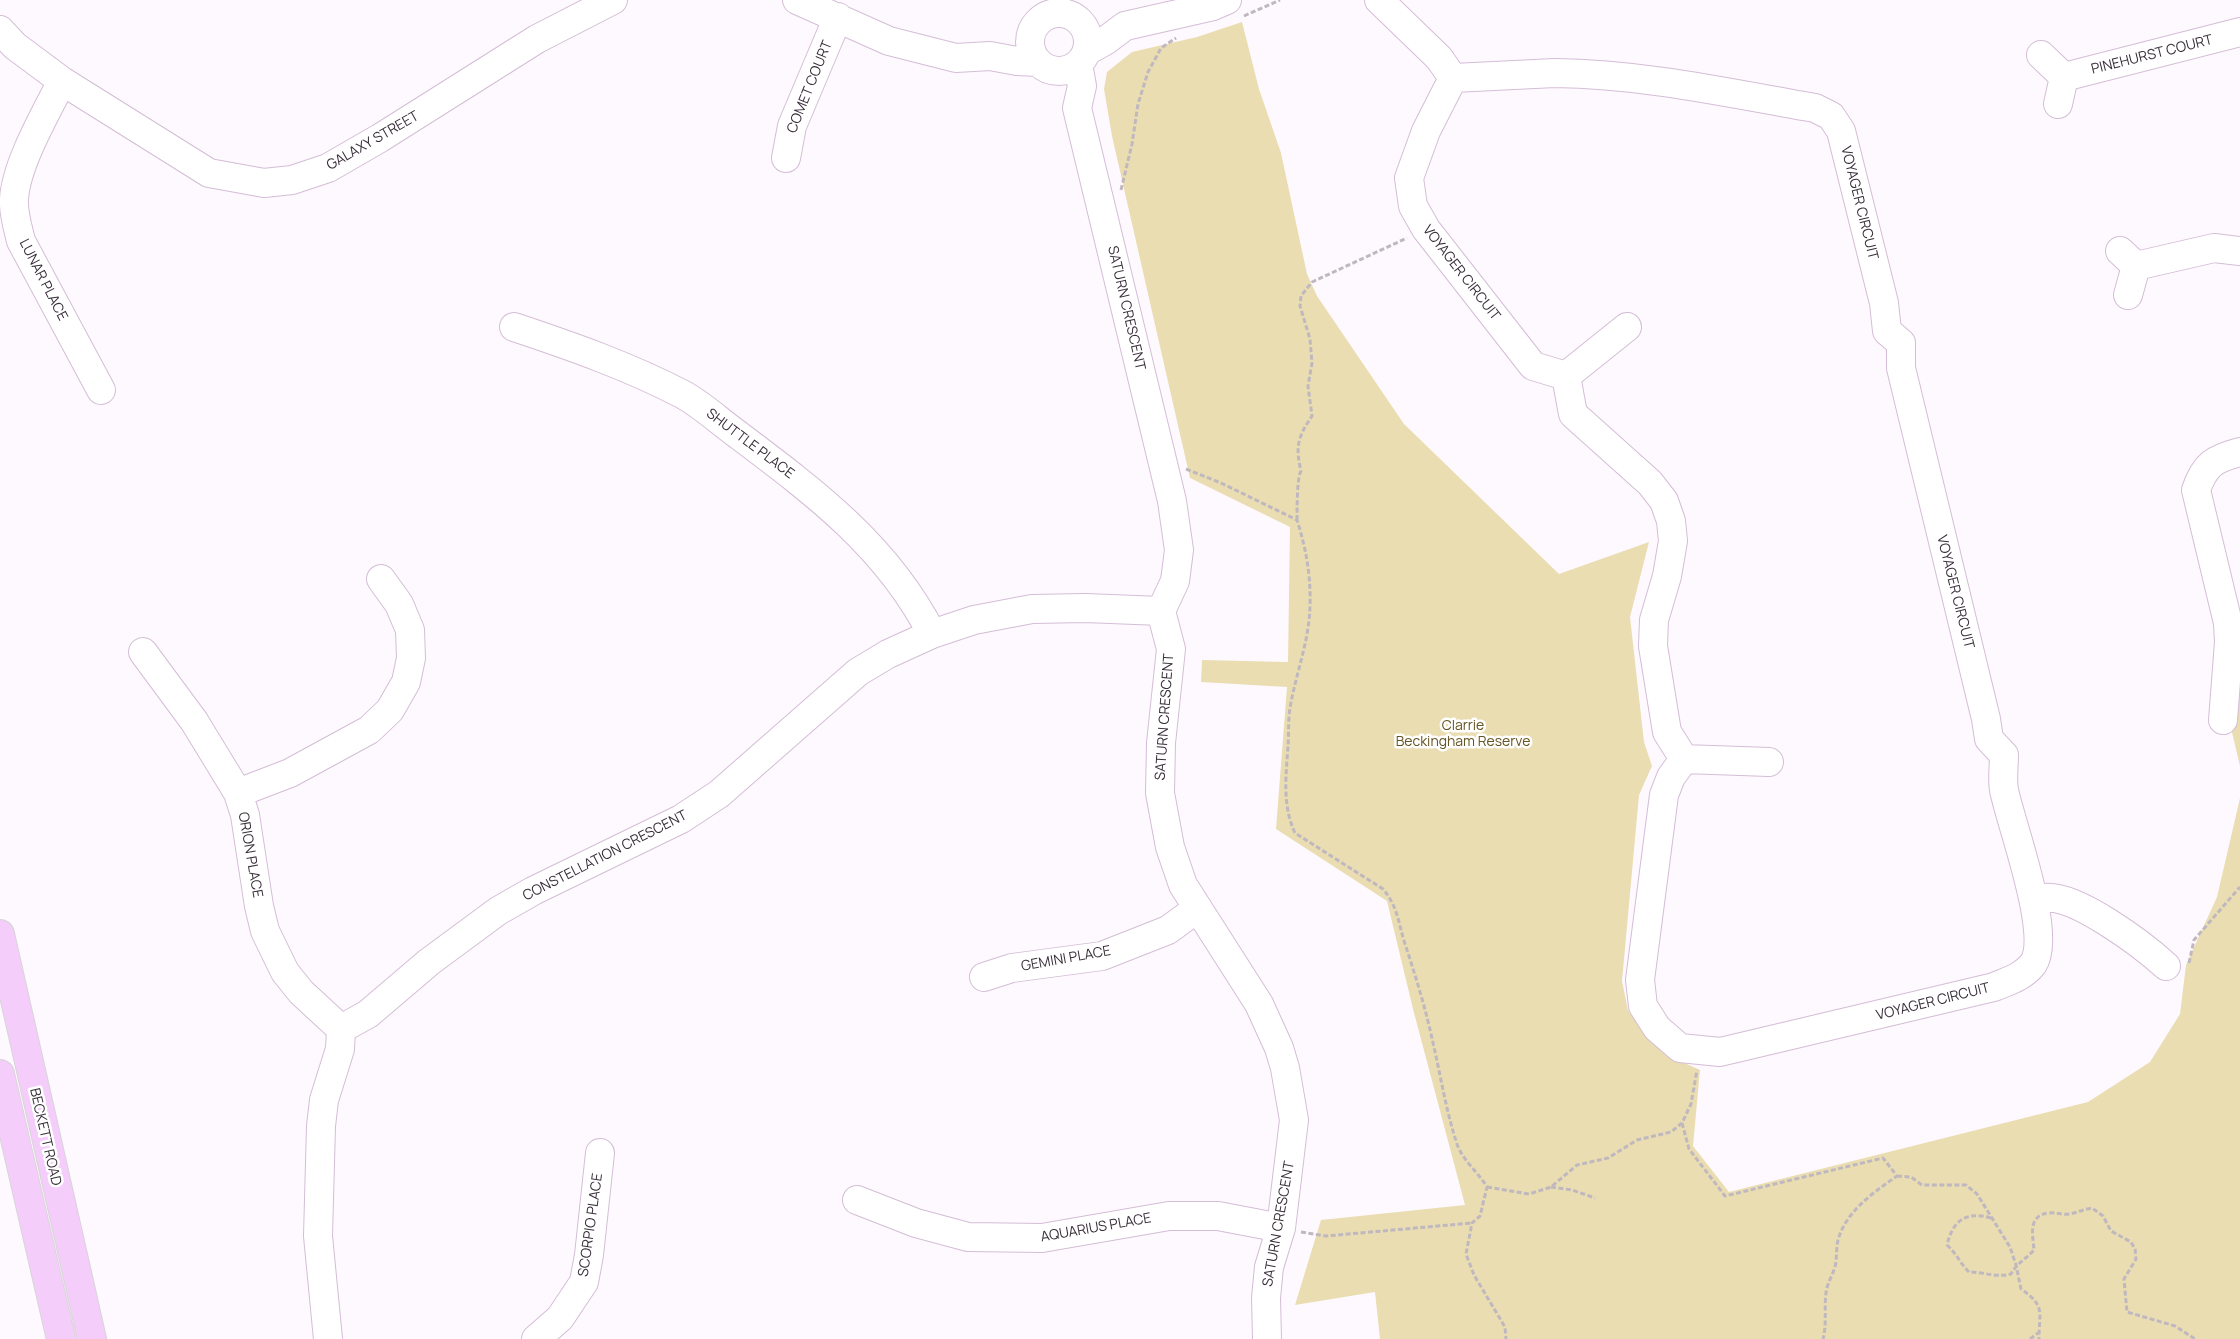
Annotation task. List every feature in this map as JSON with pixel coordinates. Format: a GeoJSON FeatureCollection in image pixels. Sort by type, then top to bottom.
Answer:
{"type":"FeatureCollection","features":[{"type":"Feature","properties":{"kind":"main road","name":"BECKETT ROAD"},"geometry":{"type":"LineString","coordinates":[[0,934],[92,1339]]}},
{"type":"Feature","properties":{"kind":"main road"},"geometry":{"type":"LineString","coordinates":[[0,1074],[61,1339]]}},
{"type":"Feature","properties":{"kind":"street","name":"GALAXY STREET"},"geometry":{"type":"LineString","coordinates":[[0,30],[15,46],[62,81],[209,173],[264,183],[292,180],[328,168],[388,133],[536,39],[613,0]]}},
{"type":"Feature","properties":{"kind":"street"},"geometry":{"type":"LineString","coordinates":[[797,0],[898,43],[956,58],[990,56],[1017,61],[1065,62],[1105,41],[1125,26],[1213,6],[1235,8]]}},
{"type":"Feature","properties":{"kind":"street"},"geometry":{"type":"LineString","coordinates":[[1379,0],[1438,58],[1453,78]]}},
{"type":"Feature","properties":{"kind":"street"},"geometry":{"type":"LineString","coordinates":[[990,56],[1052,14],[1101,20],[1125,26]]}},
{"type":"Feature","properties":{"kind":"street"},"geometry":{"type":"LineString","coordinates":[[1052,14],[1087,35],[1065,62]]}},
{"type":"Feature","properties":{"kind":"street"},"geometry":{"type":"LineString","coordinates":[[1052,14],[1031,49],[1065,62]]}},
{"type":"Feature","properties":{"kind":"street","name":"COMET COURT"},"geometry":{"type":"LineString","coordinates":[[786,158],[792,126],[838,17]]}},
{"type":"Feature","properties":{"kind":"street","name":"PINEHURST COURT"},"geometry":{"type":"LineString","coordinates":[[2064,78],[2240,32]]}},
{"type":"Feature","properties":{"kind":"street"},"geometry":{"type":"LineString","coordinates":[[2041,56],[2064,78],[2058,104]]}},
{"type":"Feature","properties":{"kind":"street","name":"SATURN CRESCENT"},"geometry":{"type":"LineString","coordinates":[[1065,62],[1082,86],[1077,108],[1172,500],[1179,550],[1174,581],[1161,611],[1171,649],[1161,743],[1160,793],[1170,847],[1183,885],[1260,1004],[1279,1048],[1285,1068],[1294,1120],[1281,1228],[1269,1267],[1266,1298],[1267,1339]]}},
{"type":"Feature","properties":{"kind":"street","name":"VOYAGER CIRCUIT"},"geometry":{"type":"LineString","coordinates":[[1566,376],[1533,366],[1426,229],[1413,206],[1409,178],[1426,131],[1453,78],[1594,73],[1660,81],[1805,106],[1815,108],[1831,116],[1841,131],[1846,146],[1884,303],[1887,331],[1901,343],[1901,368],[1986,719],[1989,739],[2004,755],[2003,788],[2034,902],[2039,943],[2034,963],[2022,975],[1994,988],[1720,1052],[1680,1048],[1657,1028],[1643,1006],[1640,980],[1664,794],[1684,759]]}},
{"type":"Feature","properties":{"kind":"street","name":"LUNAR PLACE"},"geometry":{"type":"LineString","coordinates":[[62,81],[21,169],[14,199],[21,241],[101,390]]}},
{"type":"Feature","properties":{"kind":"street"},"geometry":{"type":"LineString","coordinates":[[2128,295],[2128,258],[2214,248],[2240,251]]}},
{"type":"Feature","properties":{"kind":"street","name":"SHUTTLE PLACE"},"geometry":{"type":"LineString","coordinates":[[514,327],[595,354],[684,395],[777,463],[846,520],[883,559],[917,606],[932,634]]}},
{"type":"Feature","properties":{"kind":"street"},"geometry":{"type":"LineString","coordinates":[[1627,328],[1566,376],[1573,414],[1650,483],[1664,501],[1671,521],[1673,541],[1667,576],[1654,620],[1653,646],[1667,732],[1684,759],[1769,762]]}},
{"type":"Feature","properties":{"kind":"street"},"geometry":{"type":"LineString","coordinates":[[2223,720],[2229,642],[2228,623],[2196,490],[2202,474],[2211,462],[2240,452]]}},
{"type":"Feature","properties":{"kind":"street"},"geometry":{"type":"LineString","coordinates":[[238,794],[290,773],[369,730],[390,710],[406,682],[411,658],[410,630],[399,604],[381,579]]}},
{"type":"Feature","properties":{"kind":"street","name":"CONSTELLATION CRESCENT"},"geometry":{"type":"LineString","coordinates":[[341,1029],[368,1014],[429,962],[498,911],[533,891],[681,819],[719,794],[858,672],[888,654],[932,634],[974,620],[1032,610],[1085,608],[1161,611]]}},
{"type":"Feature","properties":{"kind":"street","name":"ORION PLACE"},"geometry":{"type":"LineString","coordinates":[[143,652],[194,721],[238,794],[245,815],[259,906],[265,930],[286,972],[301,992],[341,1029]]}},
{"type":"Feature","properties":{"kind":"street"},"geometry":{"type":"LineString","coordinates":[[2034,902],[2047,898],[2073,904],[2101,918],[2142,945],[2166,966]]}},
{"type":"Feature","properties":{"kind":"street","name":"GEMINI PLACE"},"geometry":{"type":"LineString","coordinates":[[984,977],[1012,968],[1102,956],[1168,930],[1198,908]]}},
{"type":"Feature","properties":{"kind":"street"},"geometry":{"type":"LineString","coordinates":[[328,1339],[318,1236],[320,1126],[324,1100],[340,1048],[341,1029]]}},
{"type":"Feature","properties":{"kind":"street","name":"SCORPIO PLACE"},"geometry":{"type":"LineString","coordinates":[[536,1339],[560,1318],[584,1282],[589,1255],[600,1153]]}},
{"type":"Feature","properties":{"kind":"street","name":"AQUARIUS PLACE"},"geometry":{"type":"LineString","coordinates":[[857,1200],[916,1223],[968,1237],[1042,1238],[1168,1216],[1218,1216],[1281,1228]]}},
{"type":"Feature","properties":{"kind":"path"},"geometry":{"type":"LineString","coordinates":[[1235,8],[1280,0]]}},
{"type":"Feature","properties":{"kind":"path"},"geometry":{"type":"LineString","coordinates":[[1120,194],[1132,144],[1138,104],[1148,72],[1161,48],[1178,37]]}},
{"type":"Feature","properties":{"kind":"path"},"geometry":{"type":"LineString","coordinates":[[1281,1228],[1326,1236],[1472,1223],[1480,1216],[1487,1187],[1480,1175],[1468,1164],[1445,1107],[1434,1045],[1394,902],[1383,889],[1295,833],[1290,821],[1285,793],[1290,708],[1304,654],[1310,607],[1309,566],[1305,543],[1296,520],[1299,489],[1298,475],[1301,471],[1297,455],[1298,442],[1303,429],[1312,416],[1308,386],[1312,363],[1310,339],[1300,306],[1301,296],[1312,282],[1426,229]]}},
{"type":"Feature","properties":{"kind":"path"},"geometry":{"type":"LineString","coordinates":[[1182,460],[1184,468],[1221,483],[1296,520]]}},
{"type":"Feature","properties":{"kind":"path"},"geometry":{"type":"LineString","coordinates":[[2166,966],[2181,973],[2187,969],[2194,940],[2240,887]]}},
{"type":"Feature","properties":{"kind":"path"},"geometry":{"type":"LineString","coordinates":[[1487,1187],[1529,1194],[1551,1187],[1577,1165],[1608,1158],[1637,1140],[1670,1132],[1682,1122],[1691,1104],[1701,1050]]}},
{"type":"Feature","properties":{"kind":"path"},"geometry":{"type":"LineString","coordinates":[[1682,1122],[1689,1149],[1725,1196],[1883,1158],[1898,1176]]}},
{"type":"Feature","properties":{"kind":"path"},"geometry":{"type":"LineString","coordinates":[[1823,1339],[1826,1330],[1824,1312],[1826,1290],[1835,1266],[1838,1240],[1852,1214],[1872,1193],[1898,1176],[1911,1177],[1922,1185],[1966,1184],[1977,1194],[1991,1218],[2000,1228],[2016,1265],[2021,1289],[2034,1298],[2039,1306],[2039,1339]]}},
{"type":"Feature","properties":{"kind":"path"},"geometry":{"type":"LineString","coordinates":[[1551,1187],[1572,1190],[1595,1198]]}},
{"type":"Feature","properties":{"kind":"path"},"geometry":{"type":"LineString","coordinates":[[1991,1218],[1978,1215],[1960,1220],[1954,1225],[1948,1244],[1960,1263],[1969,1272],[2002,1276],[2012,1274],[2016,1265],[2027,1258],[2034,1250],[2031,1230],[2035,1221],[2049,1213],[2070,1214],[2092,1208],[2103,1216],[2112,1231],[2131,1242],[2135,1249],[2136,1259],[2124,1279],[2127,1312],[2175,1326],[2195,1339]]}},
{"type":"Feature","properties":{"kind":"path"},"geometry":{"type":"LineString","coordinates":[[1472,1223],[1466,1254],[1474,1276],[1505,1327],[1506,1339]]}},
{"type":"Feature","properties":{"kind":"path"},"geometry":{"type":"LineString","coordinates":[[2030,1339],[2039,1332]]}},
{"type":"Feature","properties":{"kind":"green space","name":"Clarrie Beckingham Reserve"},"geometry":{"type":"Polygon","coordinates":[[[1242,22],[1259,89],[1281,153],[1307,274],[1317,296],[1404,424],[1559,574],[1649,542],[1630,617],[1644,742],[1652,766],[1639,795],[1622,981],[1628,1010],[1640,1028],[1669,1056],[1700,1070],[1693,1146],[1729,1192],[2088,1102],[2150,1062],[2180,1014],[2186,965],[2217,897],[2240,798],[2240,1339],[1380,1339],[1375,1292],[1295,1305],[1321,1220],[1465,1205],[1413,1009],[1387,901],[1276,829],[1287,687],[1201,682],[1202,660],[1288,662],[1290,527],[1190,478],[1112,136],[1104,89],[1107,72],[1132,52],[1197,37],[1242,22]]]}},
{"type":"Feature","properties":{"kind":"green space"},"geometry":{"type":"Polygon","coordinates":[[[2240,632],[2240,766],[2231,728],[2240,632]]]}}]}
